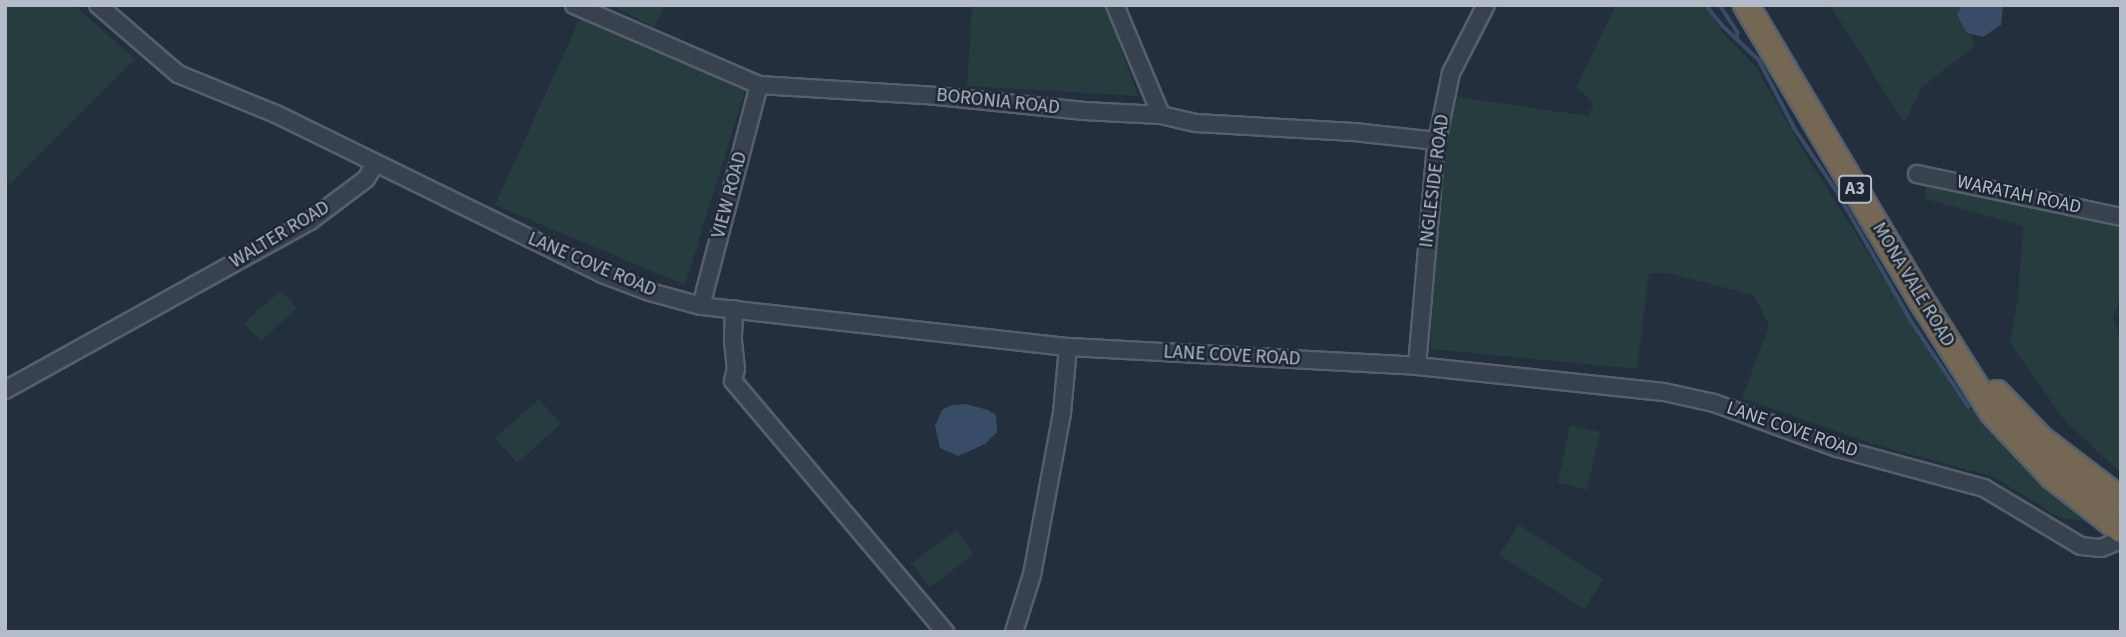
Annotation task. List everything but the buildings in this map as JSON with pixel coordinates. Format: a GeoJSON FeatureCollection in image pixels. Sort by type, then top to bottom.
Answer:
{"type":"FeatureCollection","features":[{"type":"Feature","properties":{"kind":"highway","name":"MONA VALE ROAD"},"geometry":{"type":"LineString","coordinates":[[1746,5],[1925,306],[1992,412],[2052,476],[2119,529]]}},
{"type":"Feature","properties":{"kind":"highway","name":"MONA VALE ROAD"},"geometry":{"type":"LineString","coordinates":[[1764,5],[1991,385],[2041,439],[2121,500]]}},
{"type":"Feature","properties":{"kind":"street"},"geometry":{"type":"LineString","coordinates":[[98,5],[178,74],[275,114],[374,164]]}},
{"type":"Feature","properties":{"kind":"street","name":"BORONIA ROAD"},"geometry":{"type":"LineString","coordinates":[[574,5],[759,85],[1161,115],[1196,123],[1354,132],[1437,141]]}},
{"type":"Feature","properties":{"kind":"street"},"geometry":{"type":"LineString","coordinates":[[1115,5],[1161,115]]}},
{"type":"Feature","properties":{"kind":"street","name":"INGLESIDE ROAD"},"geometry":{"type":"LineString","coordinates":[[1417,366],[1437,141],[1451,74],[1486,5]]}},
{"type":"Feature","properties":{"kind":"street","name":"VIEW ROAD"},"geometry":{"type":"LineString","coordinates":[[701,306],[759,85]]}},
{"type":"Feature","properties":{"kind":"street","name":"LANE COVE ROAD"},"geometry":{"type":"LineString","coordinates":[[374,164],[602,274],[650,292],[701,306],[1068,347],[1417,366],[1664,392],[1714,403],[1838,449],[1984,488],[2068,540],[2091,547],[2094,539],[2119,529]]}},
{"type":"Feature","properties":{"kind":"street","name":"WALTER ROAD"},"geometry":{"type":"LineString","coordinates":[[5,390],[310,221],[366,179],[374,164]]}},
{"type":"Feature","properties":{"kind":"street","name":"WARATAH ROAD"},"geometry":{"type":"LineString","coordinates":[[1917,174],[2121,217]]}},
{"type":"Feature","properties":{"kind":"street"},"geometry":{"type":"LineString","coordinates":[[734,309],[736,369],[733,381],[945,632]]}},
{"type":"Feature","properties":{"kind":"street"},"geometry":{"type":"LineString","coordinates":[[1014,632],[1034,562],[1062,413],[1068,347]]}},
{"type":"Feature","properties":{"kind":"green space"},"geometry":{"type":"Polygon","coordinates":[[[5,5],[74,5],[135,59],[10,184],[5,179],[5,5]]]}},
{"type":"Feature","properties":{"kind":"green space"},"geometry":{"type":"Polygon","coordinates":[[[610,5],[665,5],[654,27],[610,5]]]}},
{"type":"Feature","properties":{"kind":"green space"},"geometry":{"type":"Polygon","coordinates":[[[972,5],[1117,5],[1110,18],[1138,96],[967,86],[972,5]]]}},
{"type":"Feature","properties":{"kind":"green space"},"geometry":{"type":"Polygon","coordinates":[[[1616,5],[1705,5],[1723,33],[1756,67],[1804,152],[1963,403],[1970,410],[1976,407],[2091,522],[2060,518],[1994,477],[1870,443],[1742,398],[1769,326],[1754,295],[1667,273],[1649,273],[1637,369],[1430,349],[1438,182],[1457,97],[1588,116],[1594,104],[1576,87],[1616,5]]]}},
{"type":"Feature","properties":{"kind":"green space"},"geometry":{"type":"Polygon","coordinates":[[[1830,5],[1965,5],[1974,47],[1922,87],[1904,123],[1830,5]]]}},
{"type":"Feature","properties":{"kind":"green space"},"geometry":{"type":"Polygon","coordinates":[[[581,16],[745,91],[685,285],[495,205],[581,16]]]}},
{"type":"Feature","properties":{"kind":"green space"},"geometry":{"type":"Polygon","coordinates":[[[1925,182],[2121,227],[2121,297],[2113,318],[2121,341],[2121,473],[2065,421],[2010,343],[2018,297],[2023,226],[1926,199],[1925,182]]]}},
{"type":"Feature","properties":{"kind":"green space"},"geometry":{"type":"Polygon","coordinates":[[[281,290],[297,308],[261,341],[244,323],[281,290]]]}},
{"type":"Feature","properties":{"kind":"green space"},"geometry":{"type":"Polygon","coordinates":[[[539,399],[561,424],[517,463],[495,438],[539,399]]]}},
{"type":"Feature","properties":{"kind":"green space"},"geometry":{"type":"Polygon","coordinates":[[[1570,425],[1600,432],[1587,490],[1558,483],[1570,425]]]}},
{"type":"Feature","properties":{"kind":"green space"},"geometry":{"type":"Polygon","coordinates":[[[1519,525],[1603,579],[1584,609],[1499,555],[1519,525]]]}},
{"type":"Feature","properties":{"kind":"green space"},"geometry":{"type":"Polygon","coordinates":[[[956,530],[974,554],[930,587],[912,563],[956,530]]]}},
{"type":"Feature","properties":{"kind":"water"},"geometry":{"type":"Polygon","coordinates":[[[1962,5],[2003,5],[2001,25],[1983,37],[1967,33],[1957,15],[1962,5]]]}},
{"type":"Feature","properties":{"kind":"water"},"geometry":{"type":"Polygon","coordinates":[[[966,404],[996,415],[997,432],[985,444],[958,456],[940,448],[935,426],[942,410],[952,405],[966,404]]]}},
{"type":"Feature","properties":{"kind":"waterway"},"geometry":{"type":"LineString","coordinates":[[1706,5],[1722,25],[1759,60],[1795,129],[1838,193],[1912,322],[1969,407]]}},
{"type":"Feature","properties":{"kind":"waterway"},"geometry":{"type":"LineString","coordinates":[[1720,5],[1738,33],[1737,38]]}}]}
